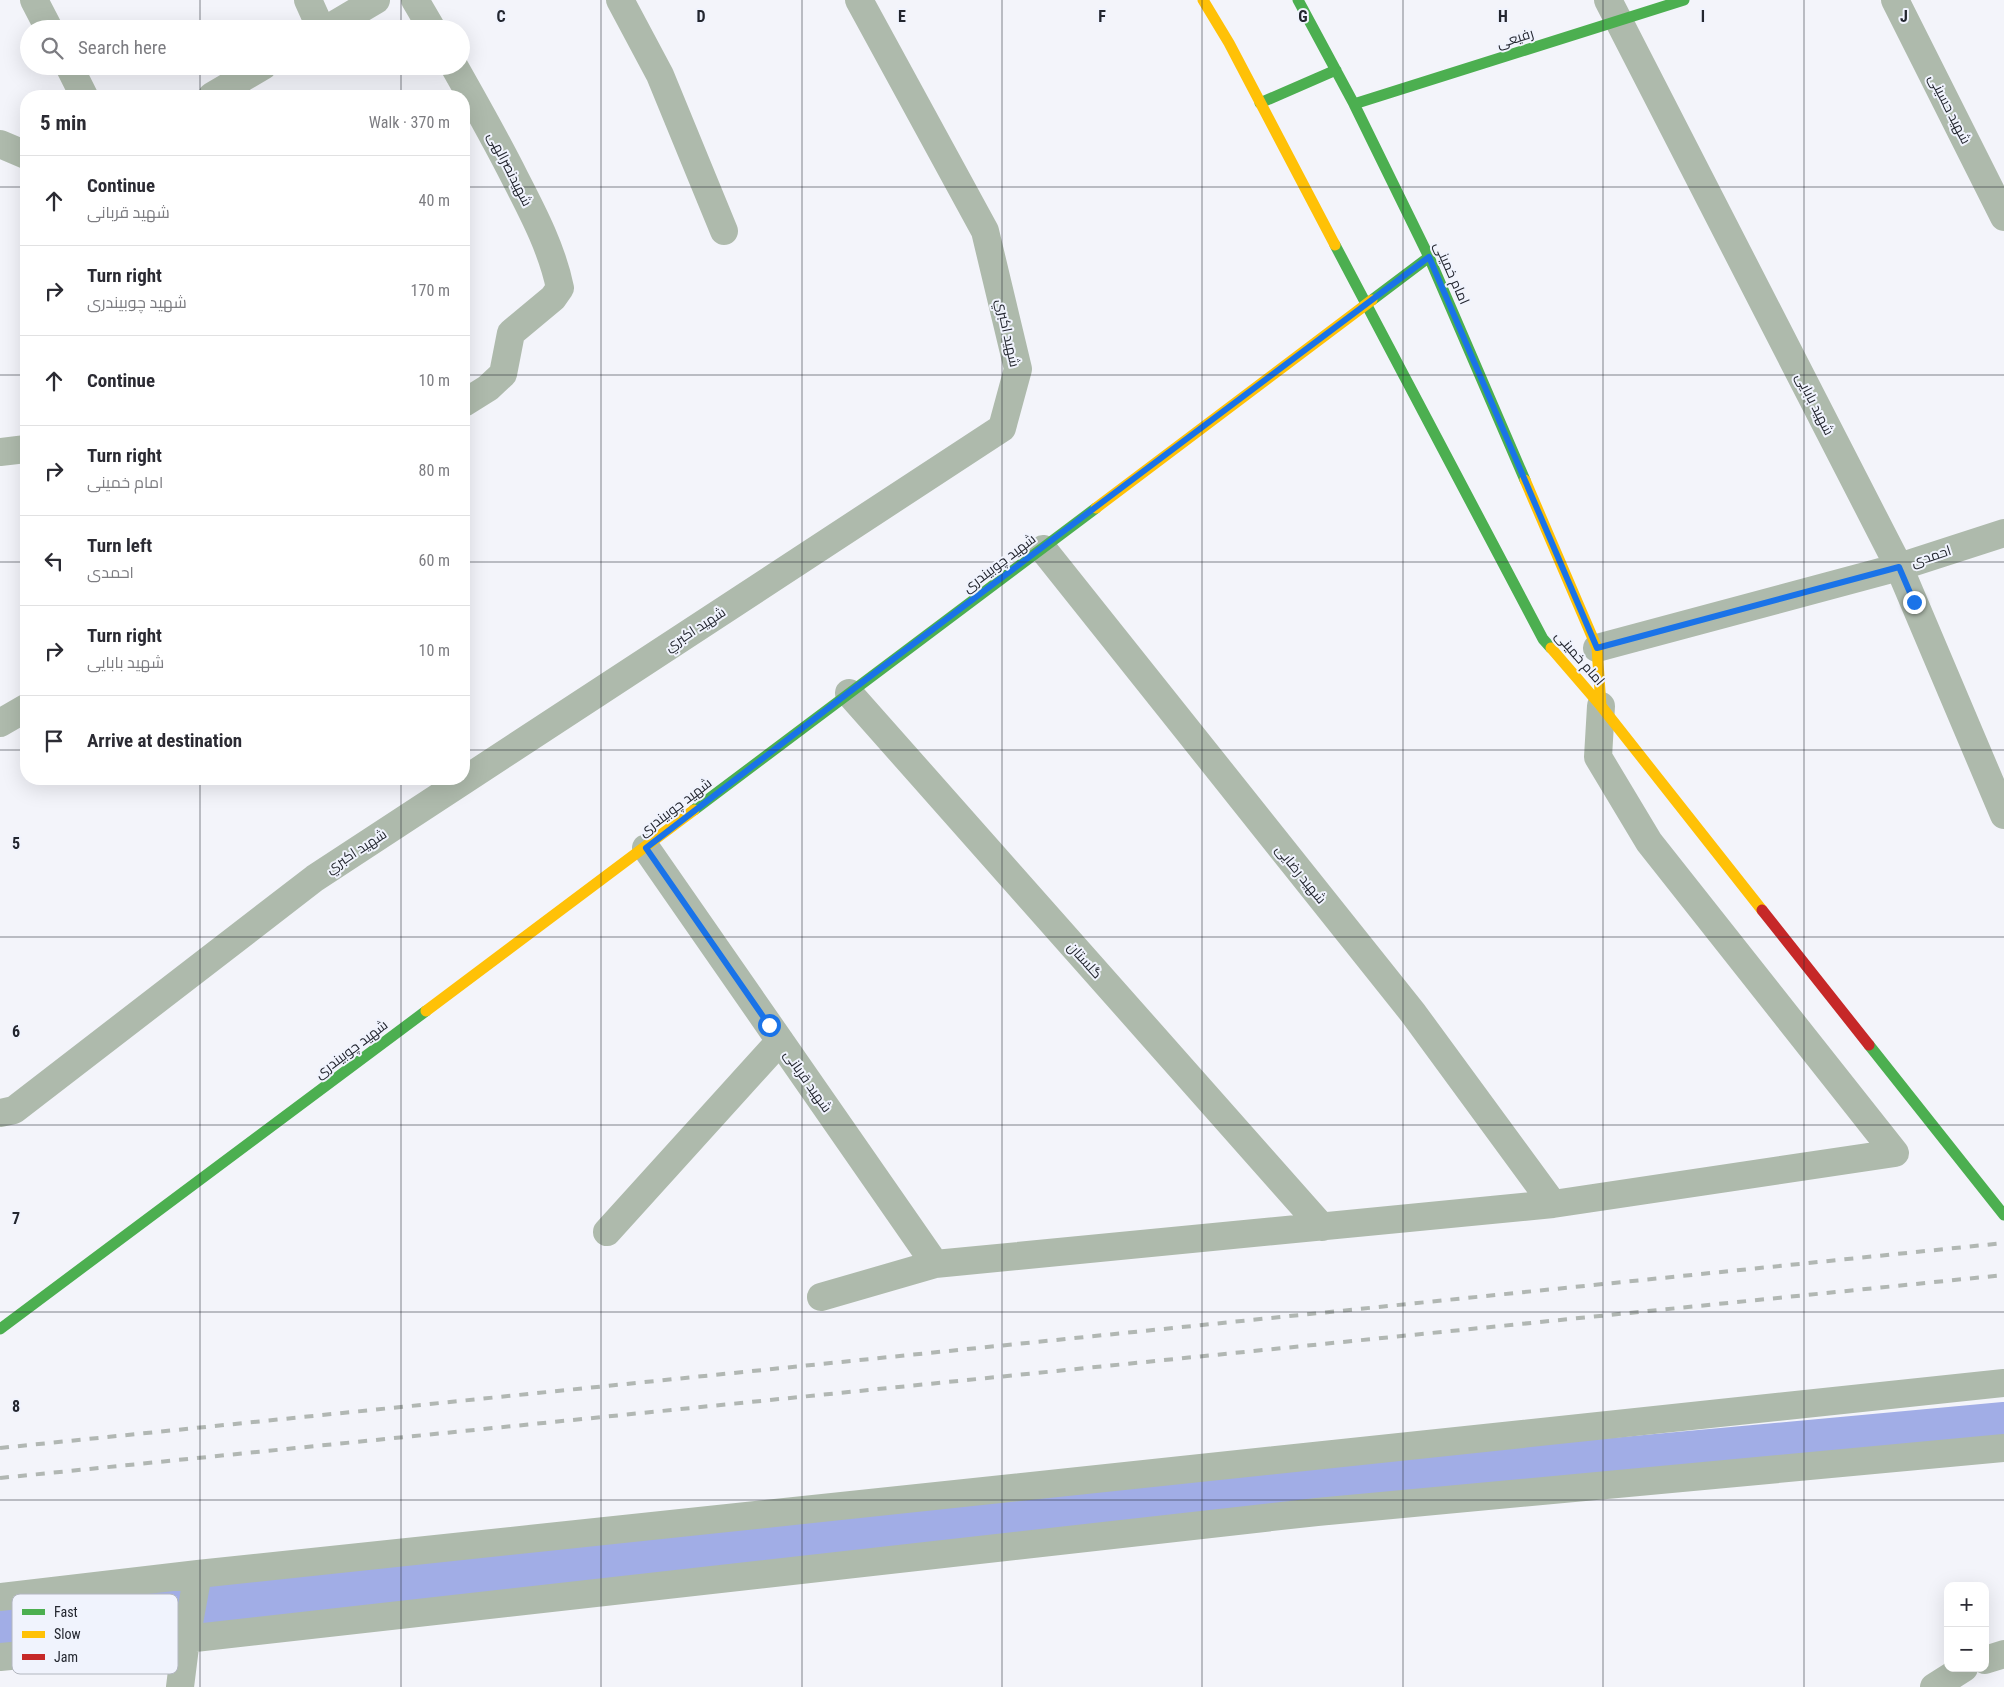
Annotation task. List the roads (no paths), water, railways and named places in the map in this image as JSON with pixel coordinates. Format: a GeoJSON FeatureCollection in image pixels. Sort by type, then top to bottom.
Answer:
{"type":"FeatureCollection","features":[{"type":"Feature","properties":{"kind":"street"},"geometry":{"type":"LineString","coordinates":[[34,0],[44,20]]}},
{"type":"Feature","properties":{"kind":"street"},"geometry":{"type":"LineString","coordinates":[[308,0],[317,20]]}},
{"type":"Feature","properties":{"kind":"street"},"geometry":{"type":"LineString","coordinates":[[342,20],[376,0]]}},
{"type":"Feature","properties":{"kind":"street"},"geometry":{"type":"LineString","coordinates":[[415,0],[427,20]]}},
{"type":"Feature","properties":{"kind":"street"},"geometry":{"type":"LineString","coordinates":[[620,0],[660,75],[724,230]]}},
{"type":"Feature","properties":{"kind":"street","name":"شهيد اکبري"},"geometry":{"type":"LineString","coordinates":[[470,776],[1002,428],[1018,369],[985,231],[858,0]]}},
{"type":"Feature","properties":{"kind":"street","name":"امام خمینی"},"geometry":{"type":"LineString","coordinates":[[1204,0],[1543,639],[1601,706]]}},
{"type":"Feature","properties":{"kind":"street","name":"امام خمینی"},"geometry":{"type":"LineString","coordinates":[[1298,0],[1354,104],[1429,257],[1597,648],[1601,706]]}},
{"type":"Feature","properties":{"kind":"street","name":"رفیعی"},"geometry":{"type":"LineString","coordinates":[[1354,104],[1613,11],[1684,0]]}},
{"type":"Feature","properties":{"kind":"street","name":"شهید حسینی"},"geometry":{"type":"LineString","coordinates":[[1895,0],[2004,217]]}},
{"type":"Feature","properties":{"kind":"street","name":"شهید بابایی"},"geometry":{"type":"LineString","coordinates":[[1613,11],[1899,567],[2004,815]]}},
{"type":"Feature","properties":{"kind":"street"},"geometry":{"type":"LineString","coordinates":[[1260,103],[1336,70]]}},
{"type":"Feature","properties":{"kind":"street"},"geometry":{"type":"LineString","coordinates":[[74,75],[81,90]]}},
{"type":"Feature","properties":{"kind":"street"},"geometry":{"type":"LineString","coordinates":[[222,90],[248,75]]}},
{"type":"Feature","properties":{"kind":"street","name":"شهیدنصرالهی"},"geometry":{"type":"LineString","coordinates":[[459,75],[468,90]]}},
{"type":"Feature","properties":{"kind":"street","name":"شهیدنصرالهی"},"geometry":{"type":"LineString","coordinates":[[470,94],[536,219],[558,276],[560,288],[553,298],[510,333],[504,374],[488,388],[470,399]]}},
{"type":"Feature","properties":{"kind":"street"},"geometry":{"type":"LineString","coordinates":[[0,144],[20,152]]}},
{"type":"Feature","properties":{"kind":"street","name":"شهید چوبیندری"},"geometry":{"type":"LineString","coordinates":[[0,1329],[646,848],[848,693],[1043,549],[1429,257]]}},
{"type":"Feature","properties":{"kind":"street"},"geometry":{"type":"LineString","coordinates":[[0,452],[20,450]]}},
{"type":"Feature","properties":{"kind":"street","name":"احمدی"},"geometry":{"type":"LineString","coordinates":[[1597,648],[1899,567],[2004,533]]}},
{"type":"Feature","properties":{"kind":"street","name":"شهید رضایی"},"geometry":{"type":"LineString","coordinates":[[1043,549],[1412,1013],[1553,1204]]}},
{"type":"Feature","properties":{"kind":"street","name":"گلستان"},"geometry":{"type":"LineString","coordinates":[[848,693],[1322,1227]]}},
{"type":"Feature","properties":{"kind":"street"},"geometry":{"type":"LineString","coordinates":[[821,1297],[935,1264],[1553,1204],[1895,1153],[1649,842],[1598,758],[1601,706]]}},
{"type":"Feature","properties":{"kind":"street"},"geometry":{"type":"LineString","coordinates":[[1601,706],[2004,1215]]}},
{"type":"Feature","properties":{"kind":"street"},"geometry":{"type":"LineString","coordinates":[[0,724],[20,712]]}},
{"type":"Feature","properties":{"kind":"street","name":"شهيد اکبري"},"geometry":{"type":"LineString","coordinates":[[7,1111],[315,878],[457,785]]}},
{"type":"Feature","properties":{"kind":"street","name":"شهید قربانی"},"geometry":{"type":"LineString","coordinates":[[646,848],[935,1264]]}},
{"type":"Feature","properties":{"kind":"street"},"geometry":{"type":"LineString","coordinates":[[607,1232],[780,1041]]}},
{"type":"Feature","properties":{"kind":"street"},"geometry":{"type":"LineString","coordinates":[[27,1594],[2004,1383]]}},
{"type":"Feature","properties":{"kind":"street"},"geometry":{"type":"LineString","coordinates":[[178,1640],[1317,1512],[2004,1448]]}},
{"type":"Feature","properties":{"kind":"street"},"geometry":{"type":"LineString","coordinates":[[180,1687],[186,1639],[198,1575]]}},
{"type":"Feature","properties":{"kind":"street"},"geometry":{"type":"LineString","coordinates":[[1989,1659],[2004,1654]]}},
{"type":"Feature","properties":{"kind":"street"},"geometry":{"type":"LineString","coordinates":[[1934,1687],[1958,1672]]}},
{"type":"Feature","properties":{"kind":"waterway"},"geometry":{"type":"LineString","coordinates":[[178,1608],[1176,1497],[2004,1421]]}},
{"type":"Feature","properties":{"kind":"waterway"},"geometry":{"type":"LineString","coordinates":[[0,1628],[12,1627]]}},
{"type":"Feature","properties":{"kind":"railway"},"geometry":{"type":"LineString","coordinates":[[0,1448],[2004,1243]]}},
{"type":"Feature","properties":{"kind":"railway"},"geometry":{"type":"LineString","coordinates":[[0,1478],[2004,1275]]}}]}
